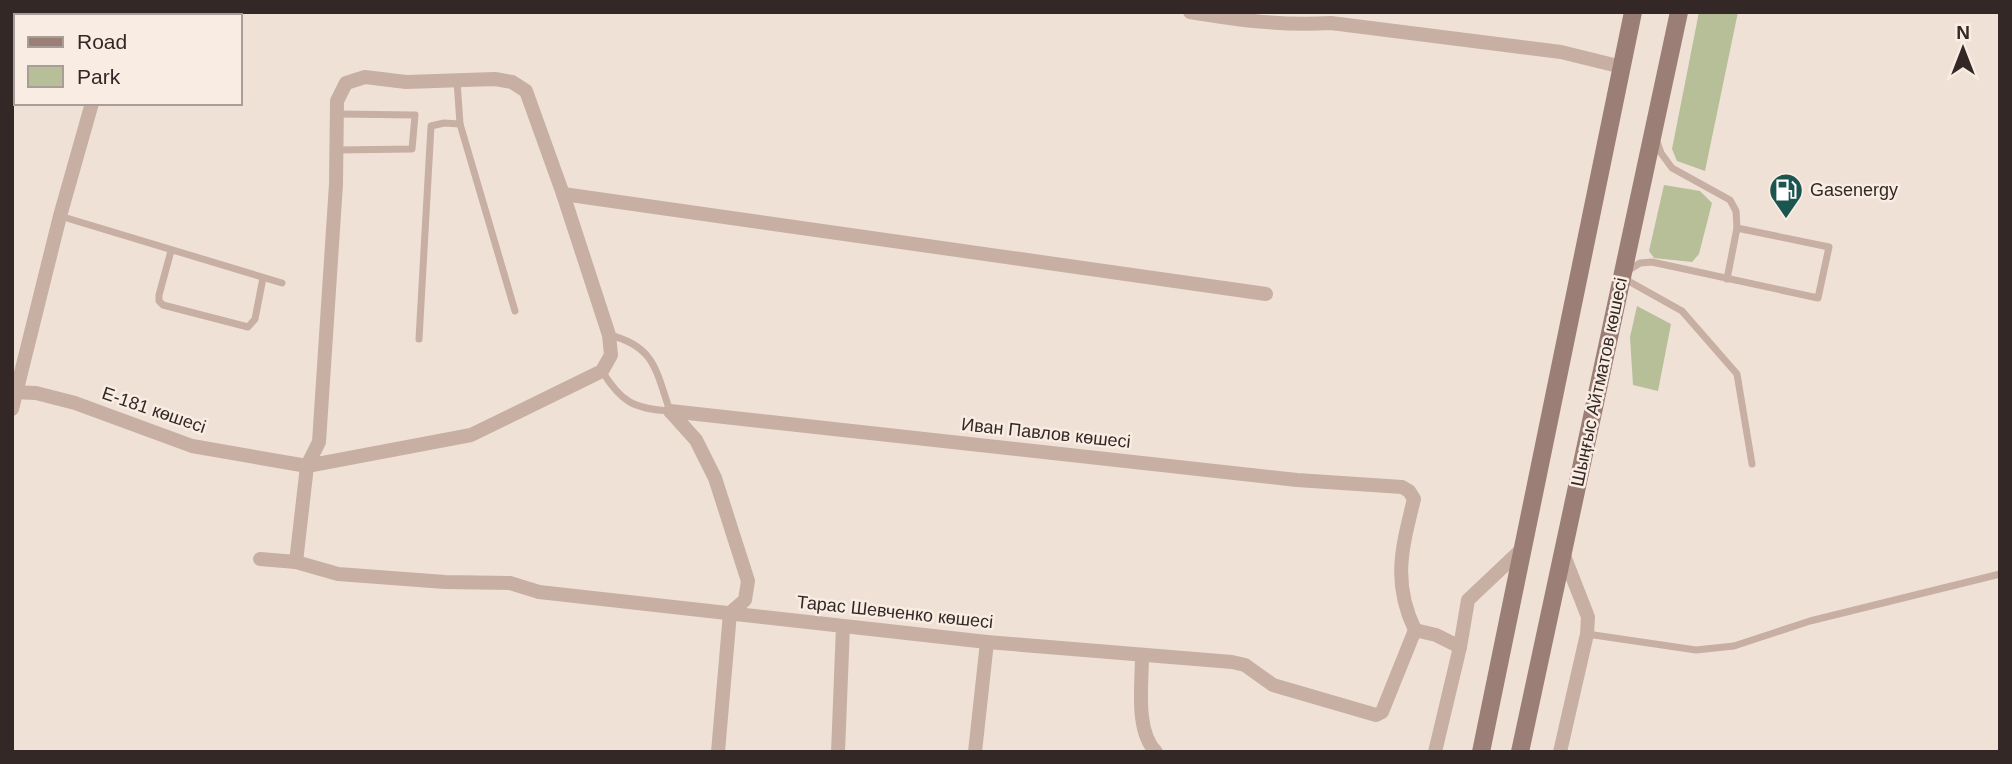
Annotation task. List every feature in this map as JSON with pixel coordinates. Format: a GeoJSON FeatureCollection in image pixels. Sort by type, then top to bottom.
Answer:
{"type":"FeatureCollection","features":[{"type":"Feature","properties":{"kind":"main road"},"geometry":{"type":"LineString","coordinates":[[1481,752],[1633,12]]}},
{"type":"Feature","properties":{"kind":"main road","name":"Шыңғыс Айтматов көшесі"},"geometry":{"type":"LineString","coordinates":[[1520,752],[1679,12]]}},
{"type":"Feature","properties":{"kind":"street"},"geometry":{"type":"LineString","coordinates":[[1190,12],[1255,23],[1293,26],[1331,23],[1547,50],[1622,67]]}},
{"type":"Feature","properties":{"kind":"street"},"geometry":{"type":"LineString","coordinates":[[296,562],[306,466],[319,442],[324,391],[337,101],[346,83],[365,77],[406,82],[495,79],[512,82],[526,91],[609,335],[611,355],[602,371]]}},
{"type":"Feature","properties":{"kind":"street"},"geometry":{"type":"LineString","coordinates":[[12,409],[60,216],[91,105]]}},
{"type":"Feature","properties":{"kind":"street"},"geometry":{"type":"LineString","coordinates":[[563,194],[1266,294]]}},
{"type":"Feature","properties":{"kind":"street","name":"Е-181 көшесі"},"geometry":{"type":"LineString","coordinates":[[15,393],[36,393],[75,403],[192,446],[306,466],[471,435],[602,371]]}},
{"type":"Feature","properties":{"kind":"street"},"geometry":{"type":"LineString","coordinates":[[670,411],[696,440],[715,478],[748,581],[745,600],[730,613],[718,752]]}},
{"type":"Feature","properties":{"kind":"street","name":"Иван Павлов көшесі"},"geometry":{"type":"LineString","coordinates":[[670,411],[1297,480],[1402,487],[1409,491],[1414,499],[1400,557],[1406,610],[1415,630]]}},
{"type":"Feature","properties":{"kind":"street"},"geometry":{"type":"LineString","coordinates":[[1434,752],[1460,647],[1468,600],[1522,548]]}},
{"type":"Feature","properties":{"kind":"street"},"geometry":{"type":"LineString","coordinates":[[1560,752],[1587,634],[1588,617],[1563,553]]}},
{"type":"Feature","properties":{"kind":"street","name":"Тарас Шевченко көшесі"},"geometry":{"type":"LineString","coordinates":[[260,559],[296,562],[338,574],[445,582],[510,583],[539,592],[987,642],[1232,662],[1245,665],[1273,685],[1376,715],[1382,712],[1415,630]]}},
{"type":"Feature","properties":{"kind":"street"},"geometry":{"type":"LineString","coordinates":[[838,752],[843,626]]}},
{"type":"Feature","properties":{"kind":"street"},"geometry":{"type":"LineString","coordinates":[[1415,630],[1436,635],[1460,647]]}},
{"type":"Feature","properties":{"kind":"street"},"geometry":{"type":"LineString","coordinates":[[975,752],[987,642]]}},
{"type":"Feature","properties":{"kind":"street"},"geometry":{"type":"LineString","coordinates":[[1142,656],[1143,730],[1156,752]]}},
{"type":"Feature","properties":{"kind":"lane"},"geometry":{"type":"LineString","coordinates":[[457,81],[460,124],[515,311]]}},
{"type":"Feature","properties":{"kind":"lane"},"geometry":{"type":"LineString","coordinates":[[336,150],[412,149],[415,115],[337,114]]}},
{"type":"Feature","properties":{"kind":"lane"},"geometry":{"type":"LineString","coordinates":[[419,339],[431,126],[444,122],[460,124]]}},
{"type":"Feature","properties":{"kind":"lane"},"geometry":{"type":"LineString","coordinates":[[1653,131],[1661,153],[1672,168],[1730,200],[1735,211],[1737,228],[1727,279]]}},
{"type":"Feature","properties":{"kind":"lane"},"geometry":{"type":"LineString","coordinates":[[60,216],[282,283]]}},
{"type":"Feature","properties":{"kind":"lane"},"geometry":{"type":"LineString","coordinates":[[1737,228],[1829,247],[1818,298],[1652,262],[1632,266],[1621,277],[1682,312],[1737,374],[1752,464]]}},
{"type":"Feature","properties":{"kind":"lane"},"geometry":{"type":"LineString","coordinates":[[171,251],[159,295],[159,301],[163,305],[248,327],[255,319],[263,278]]}},
{"type":"Feature","properties":{"kind":"lane"},"geometry":{"type":"LineString","coordinates":[[602,371],[624,401],[646,410],[670,411],[656,369],[643,350],[629,340],[609,335]]}},
{"type":"Feature","properties":{"kind":"lane"},"geometry":{"type":"LineString","coordinates":[[1587,634],[1696,650],[1734,646],[1810,621],[2000,574]]}},
{"type":"Feature","properties":{"kind":"green space"},"geometry":{"type":"Polygon","coordinates":[[[1699,12],[1738,12],[1705,171],[1677,161],[1672,149],[1699,12]]]}},
{"type":"Feature","properties":{"kind":"green space"},"geometry":{"type":"Polygon","coordinates":[[[1664,185],[1700,191],[1712,203],[1699,254],[1692,262],[1654,258],[1649,251],[1664,185]]]}},
{"type":"Feature","properties":{"kind":"green space"},"geometry":{"type":"Polygon","coordinates":[[[1637,306],[1671,324],[1658,391],[1633,385],[1630,337],[1637,306]]]}},
{"type":"Feature","properties":{"kind":"place","name":"Gasenergy"},"geometry":{"type":"Point","coordinates":[1786,220]}}]}
